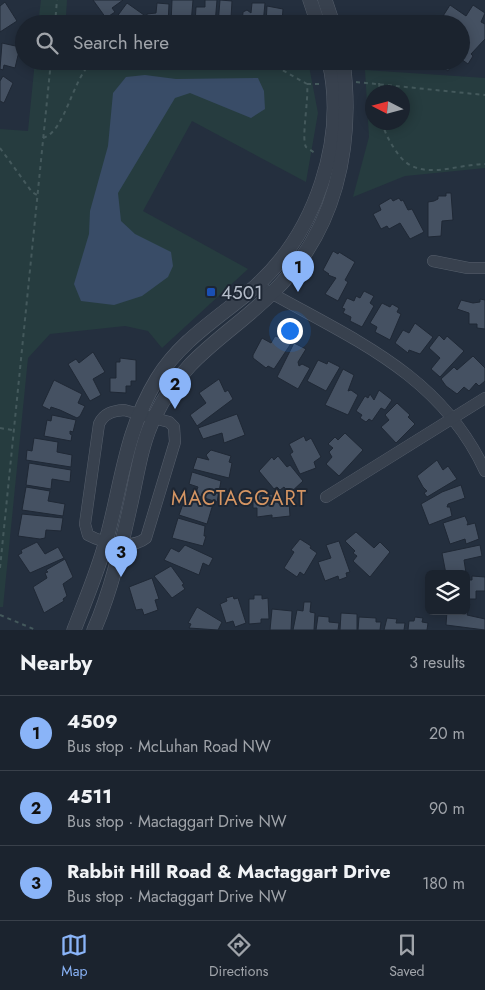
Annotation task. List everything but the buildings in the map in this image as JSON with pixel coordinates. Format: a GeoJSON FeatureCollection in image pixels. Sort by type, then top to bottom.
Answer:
{"type":"FeatureCollection","features":[{"type":"Feature","properties":{"kind":"street"},"geometry":{"type":"LineString","coordinates":[[310,0],[315,15]]}},
{"type":"Feature","properties":{"kind":"street"},"geometry":{"type":"LineString","coordinates":[[325,0],[330,15]]}},
{"type":"Feature","properties":{"kind":"street"},"geometry":{"type":"LineString","coordinates":[[74,630],[106,541],[122,467],[139,414],[158,378],[176,354],[200,331],[257,285],[281,258],[302,227],[324,174],[333,119],[333,83],[331,70]]}},
{"type":"Feature","properties":{"kind":"street"},"geometry":{"type":"LineString","coordinates":[[94,630],[113,579],[140,458],[154,417],[174,382],[196,357],[272,294],[314,238],[325,218],[338,178],[347,128],[347,97],[344,70]]}},
{"type":"Feature","properties":{"kind":"street"},"geometry":{"type":"LineString","coordinates":[[433,260],[468,268],[485,268]]}},
{"type":"Feature","properties":{"kind":"street"},"geometry":{"type":"LineString","coordinates":[[257,285],[387,358],[415,379],[453,418],[485,471]]}},
{"type":"Feature","properties":{"kind":"street"},"geometry":{"type":"LineString","coordinates":[[326,497],[485,398]]}},
{"type":"Feature","properties":{"kind":"street"},"geometry":{"type":"LineString","coordinates":[[124,410],[154,417],[169,422],[174,427],[175,442],[146,538],[140,543],[122,544],[88,535],[85,524],[99,424],[102,418],[112,411],[124,410]]}},
{"type":"Feature","properties":{"kind":"path"},"geometry":{"type":"LineString","coordinates":[[56,15],[57,0]]}},
{"type":"Feature","properties":{"kind":"path"},"geometry":{"type":"LineString","coordinates":[[0,568],[50,70]]}},
{"type":"Feature","properties":{"kind":"path"},"geometry":{"type":"LineString","coordinates":[[43,138],[53,132],[85,70]]}},
{"type":"Feature","properties":{"kind":"path"},"geometry":{"type":"LineString","coordinates":[[282,70],[308,84],[308,109],[302,137],[306,147],[315,153]]}},
{"type":"Feature","properties":{"kind":"path"},"geometry":{"type":"LineString","coordinates":[[379,85],[379,83],[397,85]]}},
{"type":"Feature","properties":{"kind":"path"},"geometry":{"type":"LineString","coordinates":[[410,87],[485,95]]}},
{"type":"Feature","properties":{"kind":"path"},"geometry":{"type":"LineString","coordinates":[[385,130],[404,162],[416,170],[428,171],[485,164]]}},
{"type":"Feature","properties":{"kind":"path"},"geometry":{"type":"LineString","coordinates":[[0,148],[32,192],[37,195]]}},
{"type":"Feature","properties":{"kind":"path"},"geometry":{"type":"LineString","coordinates":[[0,428],[13,430]]}},
{"type":"Feature","properties":{"kind":"path"},"geometry":{"type":"LineString","coordinates":[[0,615],[36,630]]}},
{"type":"Feature","properties":{"kind":"green space"},"geometry":{"type":"Polygon","coordinates":[[[41,0],[67,0],[66,15],[39,15],[41,0]]]}},
{"type":"Feature","properties":{"kind":"green space"},"geometry":{"type":"Polygon","coordinates":[[[34,70],[310,70],[318,113],[306,182],[192,121],[143,211],[248,269],[162,348],[148,331],[125,326],[50,334],[28,358],[3,607],[0,607],[0,129],[28,131],[34,70]]]}},
{"type":"Feature","properties":{"kind":"green space"},"geometry":{"type":"Polygon","coordinates":[[[365,70],[485,78],[485,168],[405,176],[353,197],[369,137],[369,130],[410,130],[410,85],[366,85],[365,70]]]}},
{"type":"Feature","properties":{"kind":"water"},"geometry":{"type":"Polygon","coordinates":[[[145,75],[176,79],[258,78],[264,91],[265,109],[251,118],[190,93],[175,98],[118,193],[121,221],[135,234],[171,252],[173,266],[168,277],[142,296],[114,305],[81,301],[74,284],[89,234],[90,211],[108,146],[113,93],[126,77],[145,75]]]}},
{"type":"Feature","properties":{"kind":"place","name":"4501"},"geometry":{"type":"Point","coordinates":[211,292]}},
{"type":"Feature","properties":{"kind":"place","name":"4509"},"geometry":{"type":"Point","coordinates":[298,292]}},
{"type":"Feature","properties":{"kind":"place","name":"4511"},"geometry":{"type":"Point","coordinates":[175,409]}},
{"type":"Feature","properties":{"kind":"place","name":"Rabbit Hill Road & Mactaggart Drive"},"geometry":{"type":"Point","coordinates":[121,577]}},
{"type":"Feature","properties":{"kind":"district","name":"MACTAGGART"},"geometry":{"type":"Point","coordinates":[239,498]}}]}
